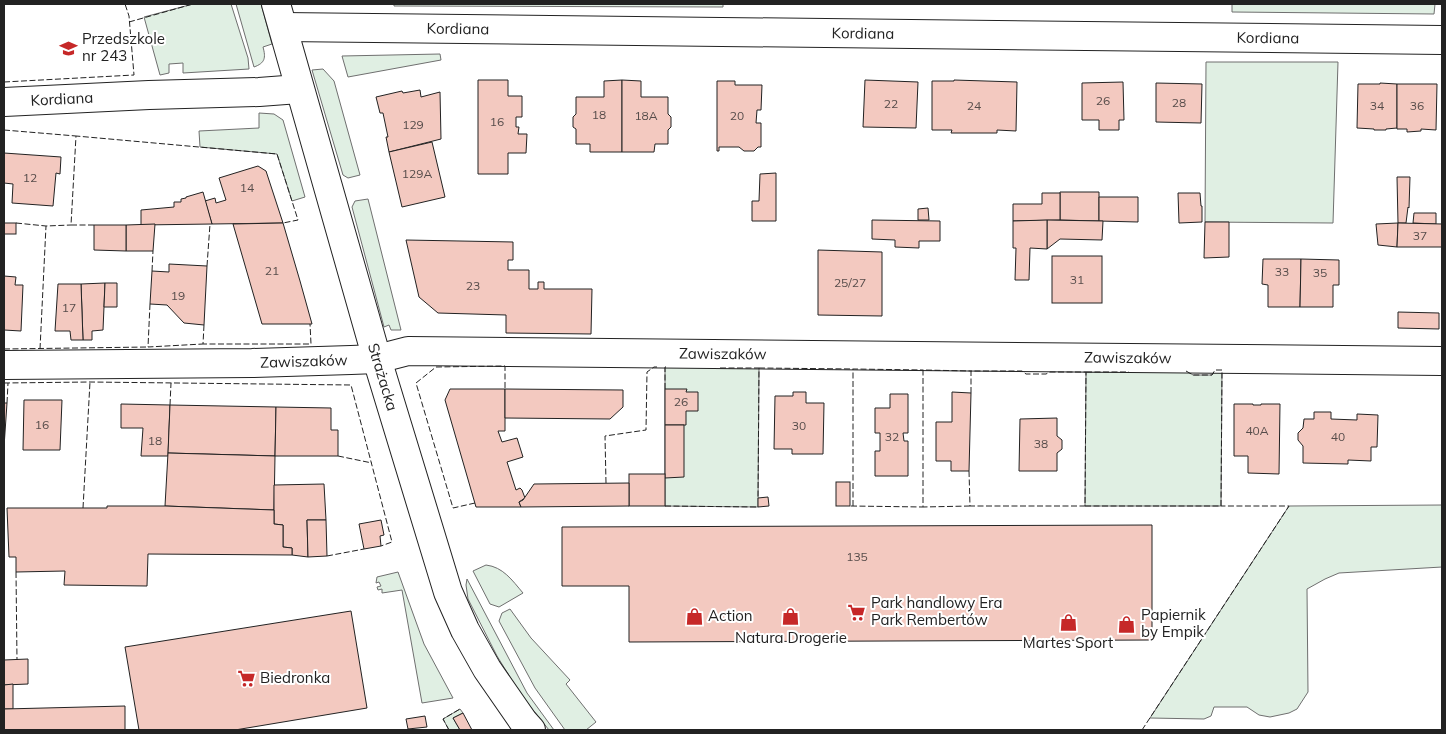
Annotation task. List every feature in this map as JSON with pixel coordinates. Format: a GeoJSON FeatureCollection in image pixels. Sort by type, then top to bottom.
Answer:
{"type":"FeatureCollection","features":[{"type":"Feature","properties":{"kind":"street","name":"Kordiana"},"geometry":{"type":"LineString","coordinates":[[279,15],[1442,40]]}},
{"type":"Feature","properties":{"kind":"street","name":"Strażacka"},"geometry":{"type":"LineString","coordinates":[[279,15],[377,359],[448,592],[465,630],[487,669],[531,730]]}},
{"type":"Feature","properties":{"kind":"street","name":"Kordiana"},"geometry":{"type":"LineString","coordinates":[[4,102],[299,89]]}},
{"type":"Feature","properties":{"kind":"street","name":"Zawiszaków"},"geometry":{"type":"LineString","coordinates":[[4,364],[252,363],[377,359],[408,351],[1442,362]]}},
{"type":"Feature","properties":{"kind":"green space"},"geometry":{"type":"Polygon","coordinates":[[[193,4],[231,4],[248,58],[249,69],[183,73],[183,63],[169,64],[169,73],[160,75],[144,17],[193,4]]]}},
{"type":"Feature","properties":{"kind":"green space"},"geometry":{"type":"Polygon","coordinates":[[[236,4],[261,4],[272,44],[263,47],[264,60],[254,67],[236,4]]]}},
{"type":"Feature","properties":{"kind":"green space"},"geometry":{"type":"Polygon","coordinates":[[[394,4],[723,4],[723,7],[394,6],[394,4]]]}},
{"type":"Feature","properties":{"kind":"green space"},"geometry":{"type":"Polygon","coordinates":[[[1232,4],[1435,4],[1434,14],[1232,12],[1232,4]]]}},
{"type":"Feature","properties":{"kind":"green space"},"geometry":{"type":"Polygon","coordinates":[[[440,54],[441,60],[348,77],[342,56],[440,54]]]}},
{"type":"Feature","properties":{"kind":"green space"},"geometry":{"type":"Polygon","coordinates":[[[1206,62],[1338,62],[1333,223],[1205,222],[1206,62]]]}},
{"type":"Feature","properties":{"kind":"green space"},"geometry":{"type":"Polygon","coordinates":[[[323,69],[334,81],[360,175],[348,178],[343,175],[312,70],[323,69]]]}},
{"type":"Feature","properties":{"kind":"green space"},"geometry":{"type":"Polygon","coordinates":[[[259,113],[274,114],[283,120],[305,197],[292,201],[277,154],[200,147],[199,131],[259,128],[259,113]]]}},
{"type":"Feature","properties":{"kind":"green space"},"geometry":{"type":"Polygon","coordinates":[[[368,199],[401,330],[391,330],[389,325],[384,327],[352,207],[355,201],[368,199]]]}},
{"type":"Feature","properties":{"kind":"green space"},"geometry":{"type":"Polygon","coordinates":[[[665,367],[759,368],[758,507],[665,506],[665,367]]]}},
{"type":"Feature","properties":{"kind":"green space"},"geometry":{"type":"Polygon","coordinates":[[[1215,370],[1222,370],[1221,506],[1085,506],[1086,372],[1187,371],[1193,375],[1212,375],[1215,370]]]}},
{"type":"Feature","properties":{"kind":"green space"},"geometry":{"type":"Polygon","coordinates":[[[1442,505],[1442,567],[1339,573],[1307,589],[1308,692],[1297,709],[1289,713],[1270,717],[1259,715],[1247,707],[1214,707],[1211,716],[1204,719],[1150,718],[1289,506],[1442,505]]]}},
{"type":"Feature","properties":{"kind":"green space"},"geometry":{"type":"Polygon","coordinates":[[[486,565],[502,571],[523,593],[499,607],[490,604],[473,571],[486,565]]]}},
{"type":"Feature","properties":{"kind":"green space"},"geometry":{"type":"Polygon","coordinates":[[[398,572],[424,644],[453,698],[422,703],[402,590],[382,593],[382,589],[378,590],[377,587],[381,586],[379,582],[376,583],[377,577],[398,572]]]}},
{"type":"Feature","properties":{"kind":"green space"},"geometry":{"type":"Polygon","coordinates":[[[467,579],[527,693],[554,730],[549,730],[521,695],[497,656],[468,599],[467,579]]]}},
{"type":"Feature","properties":{"kind":"green space"},"geometry":{"type":"Polygon","coordinates":[[[510,609],[531,638],[570,680],[566,684],[596,722],[586,730],[565,730],[535,688],[499,621],[502,613],[510,609]]]}},
{"type":"Feature","properties":{"kind":"green space"},"geometry":{"type":"Polygon","coordinates":[[[460,709],[463,713],[453,718],[460,730],[449,730],[443,719],[460,709]]]}},
{"type":"Feature","properties":{"kind":"building"},"geometry":{"type":"Polygon","coordinates":[[[478,80],[508,80],[508,96],[522,96],[522,117],[516,117],[516,127],[519,127],[518,134],[527,134],[526,153],[508,153],[508,174],[478,174],[478,80]]]}},
{"type":"Feature","properties":{"kind":"building"},"geometry":{"type":"Polygon","coordinates":[[[622,80],[622,152],[590,152],[590,144],[576,144],[576,129],[573,127],[573,117],[576,114],[576,97],[604,97],[604,81],[622,80]]]}},
{"type":"Feature","properties":{"kind":"building"},"geometry":{"type":"Polygon","coordinates":[[[622,80],[641,81],[641,97],[668,97],[668,114],[671,117],[671,127],[668,130],[668,144],[655,144],[654,152],[622,152],[622,80]]]}},
{"type":"Feature","properties":{"kind":"building"},"geometry":{"type":"Polygon","coordinates":[[[865,80],[918,82],[916,128],[863,127],[865,80]]]}},
{"type":"Feature","properties":{"kind":"building"},"geometry":{"type":"Polygon","coordinates":[[[717,81],[735,81],[735,85],[762,85],[761,110],[757,110],[756,123],[761,123],[761,147],[754,151],[744,151],[739,147],[719,147],[719,151],[717,151],[717,81]]]}},
{"type":"Feature","properties":{"kind":"building"},"geometry":{"type":"Polygon","coordinates":[[[932,81],[1017,82],[1016,131],[997,130],[997,133],[951,133],[952,130],[932,130],[932,81]]]}},
{"type":"Feature","properties":{"kind":"building"},"geometry":{"type":"Polygon","coordinates":[[[1123,82],[1124,120],[1119,120],[1119,130],[1099,130],[1099,120],[1082,120],[1082,83],[1123,82]]]}},
{"type":"Feature","properties":{"kind":"building"},"geometry":{"type":"Polygon","coordinates":[[[1156,83],[1202,84],[1201,123],[1156,122],[1156,83]]]}},
{"type":"Feature","properties":{"kind":"building"},"geometry":{"type":"Polygon","coordinates":[[[1358,84],[1397,84],[1397,128],[1374,130],[1357,128],[1358,84]]]}},
{"type":"Feature","properties":{"kind":"building"},"geometry":{"type":"Polygon","coordinates":[[[1397,84],[1437,84],[1436,130],[1421,129],[1421,131],[1407,132],[1407,129],[1397,129],[1397,84]]]}},
{"type":"Feature","properties":{"kind":"building"},"geometry":{"type":"Polygon","coordinates":[[[420,90],[421,97],[440,92],[441,139],[389,152],[383,113],[380,113],[376,97],[402,91],[403,93],[420,90]]]}},
{"type":"Feature","properties":{"kind":"building"},"geometry":{"type":"Polygon","coordinates":[[[432,142],[445,197],[402,207],[389,152],[432,142]]]}},
{"type":"Feature","properties":{"kind":"building"},"geometry":{"type":"Polygon","coordinates":[[[4,153],[61,157],[60,174],[56,173],[53,206],[12,203],[13,184],[4,183],[4,153]]]}},
{"type":"Feature","properties":{"kind":"building"},"geometry":{"type":"Polygon","coordinates":[[[258,166],[266,171],[283,223],[212,224],[205,201],[215,198],[216,203],[226,200],[219,178],[258,166]]]}},
{"type":"Feature","properties":{"kind":"building"},"geometry":{"type":"Polygon","coordinates":[[[776,173],[776,221],[752,221],[752,201],[759,201],[760,174],[776,173]]]}},
{"type":"Feature","properties":{"kind":"building"},"geometry":{"type":"Polygon","coordinates":[[[1397,177],[1410,177],[1409,208],[1406,223],[1398,223],[1397,177]]]}},
{"type":"Feature","properties":{"kind":"building"},"geometry":{"type":"Polygon","coordinates":[[[203,192],[212,224],[141,225],[141,210],[174,207],[174,202],[181,202],[181,199],[203,192]]]}},
{"type":"Feature","properties":{"kind":"building"},"geometry":{"type":"Polygon","coordinates":[[[1060,192],[1099,192],[1099,221],[1060,220],[1060,192]]]}},
{"type":"Feature","properties":{"kind":"building"},"geometry":{"type":"Polygon","coordinates":[[[1042,193],[1060,193],[1060,220],[1013,221],[1013,204],[1042,204],[1042,193]]]}},
{"type":"Feature","properties":{"kind":"building"},"geometry":{"type":"Polygon","coordinates":[[[1178,193],[1200,193],[1202,222],[1179,223],[1178,193]]]}},
{"type":"Feature","properties":{"kind":"building"},"geometry":{"type":"Polygon","coordinates":[[[1099,197],[1138,197],[1138,222],[1099,221],[1099,197]]]}},
{"type":"Feature","properties":{"kind":"building"},"geometry":{"type":"Polygon","coordinates":[[[928,208],[929,220],[918,220],[918,209],[928,208]]]}},
{"type":"Feature","properties":{"kind":"building"},"geometry":{"type":"Polygon","coordinates":[[[1414,213],[1436,213],[1436,224],[1413,223],[1414,213]]]}},
{"type":"Feature","properties":{"kind":"building"},"geometry":{"type":"Polygon","coordinates":[[[872,220],[940,221],[940,241],[919,241],[919,248],[895,247],[895,240],[872,239],[872,220]]]}},
{"type":"Feature","properties":{"kind":"building"},"geometry":{"type":"Polygon","coordinates":[[[1047,220],[1103,221],[1102,240],[1060,239],[1047,249],[1047,220]]]}},
{"type":"Feature","properties":{"kind":"building"},"geometry":{"type":"Polygon","coordinates":[[[1047,220],[1047,249],[1030,248],[1029,280],[1015,280],[1016,248],[1013,248],[1013,221],[1047,220]]]}},
{"type":"Feature","properties":{"kind":"building"},"geometry":{"type":"Polygon","coordinates":[[[1205,222],[1229,222],[1229,257],[1204,258],[1205,222]]]}},
{"type":"Feature","properties":{"kind":"building"},"geometry":{"type":"Polygon","coordinates":[[[4,223],[16,223],[16,234],[4,234],[4,223]]]}},
{"type":"Feature","properties":{"kind":"building"},"geometry":{"type":"Polygon","coordinates":[[[283,223],[312,324],[262,324],[233,224],[283,223]]]}},
{"type":"Feature","properties":{"kind":"building"},"geometry":{"type":"Polygon","coordinates":[[[1398,223],[1397,247],[1378,245],[1376,224],[1398,223]]]}},
{"type":"Feature","properties":{"kind":"building"},"geometry":{"type":"Polygon","coordinates":[[[1398,223],[1442,224],[1442,247],[1397,247],[1398,223]]]}},
{"type":"Feature","properties":{"kind":"building"},"geometry":{"type":"Polygon","coordinates":[[[155,224],[153,251],[126,251],[126,225],[155,224]]]}},
{"type":"Feature","properties":{"kind":"building"},"geometry":{"type":"Polygon","coordinates":[[[94,225],[126,225],[126,251],[94,250],[94,225]]]}},
{"type":"Feature","properties":{"kind":"building"},"geometry":{"type":"Polygon","coordinates":[[[406,240],[513,242],[513,260],[508,260],[508,270],[529,270],[529,289],[538,289],[538,282],[544,282],[544,289],[592,289],[591,334],[506,333],[506,315],[438,313],[419,297],[406,240]]]}},
{"type":"Feature","properties":{"kind":"building"},"geometry":{"type":"Polygon","coordinates":[[[818,250],[882,252],[882,316],[818,315],[818,250]]]}},
{"type":"Feature","properties":{"kind":"building"},"geometry":{"type":"Polygon","coordinates":[[[1052,256],[1102,256],[1102,303],[1052,303],[1052,256]]]}},
{"type":"Feature","properties":{"kind":"building"},"geometry":{"type":"Polygon","coordinates":[[[1263,259],[1301,259],[1300,307],[1268,307],[1268,285],[1262,284],[1263,259]]]}},
{"type":"Feature","properties":{"kind":"building"},"geometry":{"type":"Polygon","coordinates":[[[1301,259],[1339,260],[1339,285],[1333,285],[1333,307],[1300,307],[1301,259]]]}},
{"type":"Feature","properties":{"kind":"building"},"geometry":{"type":"Polygon","coordinates":[[[169,264],[207,266],[204,325],[184,323],[167,305],[150,304],[152,271],[169,272],[169,264]]]}},
{"type":"Feature","properties":{"kind":"building"},"geometry":{"type":"Polygon","coordinates":[[[4,276],[16,277],[15,285],[23,285],[21,331],[4,330],[4,276]]]}},
{"type":"Feature","properties":{"kind":"building"},"geometry":{"type":"Polygon","coordinates":[[[105,283],[103,330],[92,331],[92,340],[83,340],[81,284],[105,283]]]}},
{"type":"Feature","properties":{"kind":"building"},"geometry":{"type":"Polygon","coordinates":[[[105,283],[117,283],[117,307],[104,307],[105,283]]]}},
{"type":"Feature","properties":{"kind":"building"},"geometry":{"type":"Polygon","coordinates":[[[58,284],[81,284],[83,340],[71,340],[70,331],[55,331],[58,284]]]}},
{"type":"Feature","properties":{"kind":"building"},"geometry":{"type":"Polygon","coordinates":[[[1398,312],[1439,313],[1439,329],[1398,328],[1398,312]]]}},
{"type":"Feature","properties":{"kind":"building"},"geometry":{"type":"Polygon","coordinates":[[[450,389],[505,389],[505,431],[498,431],[502,442],[517,438],[523,457],[507,462],[516,490],[520,488],[525,498],[519,502],[521,507],[476,507],[445,400],[450,389]]]}},
{"type":"Feature","properties":{"kind":"building"},"geometry":{"type":"Polygon","coordinates":[[[505,389],[623,390],[623,407],[610,419],[505,418],[505,389]]]}},
{"type":"Feature","properties":{"kind":"building"},"geometry":{"type":"Polygon","coordinates":[[[665,389],[687,389],[686,392],[698,392],[698,411],[686,411],[686,425],[665,425],[665,389]]]}},
{"type":"Feature","properties":{"kind":"building"},"geometry":{"type":"Polygon","coordinates":[[[793,392],[806,392],[806,403],[824,403],[823,454],[792,454],[792,449],[774,449],[775,396],[793,396],[793,392]]]}},
{"type":"Feature","properties":{"kind":"building"},"geometry":{"type":"Polygon","coordinates":[[[952,392],[971,393],[969,471],[951,471],[951,461],[936,461],[936,422],[952,422],[952,392]]]}},
{"type":"Feature","properties":{"kind":"building"},"geometry":{"type":"Polygon","coordinates":[[[890,394],[908,394],[908,433],[903,433],[904,441],[908,441],[908,476],[875,476],[875,451],[880,451],[880,433],[875,433],[875,408],[890,408],[890,394]]]}},
{"type":"Feature","properties":{"kind":"building"},"geometry":{"type":"Polygon","coordinates":[[[24,400],[62,400],[60,450],[23,450],[24,400]]]}},
{"type":"Feature","properties":{"kind":"building"},"geometry":{"type":"Polygon","coordinates":[[[4,403],[7,403],[4,447],[4,403]]]}},
{"type":"Feature","properties":{"kind":"building"},"geometry":{"type":"Polygon","coordinates":[[[121,404],[170,405],[168,456],[141,456],[143,428],[121,428],[121,404]]]}},
{"type":"Feature","properties":{"kind":"building"},"geometry":{"type":"Polygon","coordinates":[[[1234,404],[1280,404],[1279,474],[1248,473],[1248,456],[1234,456],[1234,404]]]}},
{"type":"Feature","properties":{"kind":"building"},"geometry":{"type":"Polygon","coordinates":[[[170,405],[276,407],[275,456],[168,453],[170,405]]]}},
{"type":"Feature","properties":{"kind":"building"},"geometry":{"type":"Polygon","coordinates":[[[276,407],[331,408],[331,430],[338,430],[338,456],[275,456],[276,407]]]}},
{"type":"Feature","properties":{"kind":"building"},"geometry":{"type":"Polygon","coordinates":[[[1314,412],[1331,412],[1331,419],[1357,420],[1357,414],[1378,415],[1377,447],[1371,447],[1371,461],[1348,460],[1348,464],[1303,463],[1303,446],[1298,440],[1298,433],[1303,428],[1304,419],[1314,419],[1314,412]]]}},
{"type":"Feature","properties":{"kind":"building"},"geometry":{"type":"Polygon","coordinates":[[[1057,418],[1057,436],[1062,440],[1062,449],[1057,453],[1057,471],[1019,471],[1020,419],[1057,418]]]}},
{"type":"Feature","properties":{"kind":"building"},"geometry":{"type":"Polygon","coordinates":[[[665,425],[684,425],[684,477],[665,478],[665,425]]]}},
{"type":"Feature","properties":{"kind":"building"},"geometry":{"type":"Polygon","coordinates":[[[168,453],[275,456],[274,510],[165,506],[168,453]]]}},
{"type":"Feature","properties":{"kind":"building"},"geometry":{"type":"Polygon","coordinates":[[[629,474],[665,474],[665,506],[629,506],[629,474]]]}},
{"type":"Feature","properties":{"kind":"building"},"geometry":{"type":"Polygon","coordinates":[[[836,482],[850,482],[850,506],[836,506],[836,482]]]}},
{"type":"Feature","properties":{"kind":"building"},"geometry":{"type":"Polygon","coordinates":[[[629,483],[629,506],[521,507],[519,502],[523,500],[534,484],[629,483]]]}},
{"type":"Feature","properties":{"kind":"building"},"geometry":{"type":"Polygon","coordinates":[[[324,484],[326,520],[307,520],[308,557],[292,555],[292,548],[283,547],[283,525],[274,524],[274,485],[324,484]]]}},
{"type":"Feature","properties":{"kind":"building"},"geometry":{"type":"Polygon","coordinates":[[[768,497],[769,506],[758,507],[758,498],[768,497]]]}},
{"type":"Feature","properties":{"kind":"building"},"geometry":{"type":"Polygon","coordinates":[[[107,506],[274,510],[274,524],[283,525],[283,547],[292,548],[292,555],[148,554],[147,586],[64,585],[65,571],[16,572],[16,557],[9,557],[7,508],[107,508],[107,506]]]}},
{"type":"Feature","properties":{"kind":"building"},"geometry":{"type":"Polygon","coordinates":[[[307,520],[326,520],[327,556],[308,557],[307,520]]]}},
{"type":"Feature","properties":{"kind":"building"},"geometry":{"type":"Polygon","coordinates":[[[381,520],[384,535],[380,536],[381,546],[364,549],[359,524],[381,520]]]}},
{"type":"Feature","properties":{"kind":"building"},"geometry":{"type":"Polygon","coordinates":[[[1152,525],[1152,640],[629,642],[629,586],[562,586],[562,527],[1152,525]]]}},
{"type":"Feature","properties":{"kind":"building","name":"Biedronka"},"geometry":{"type":"Polygon","coordinates":[[[351,611],[367,708],[235,730],[139,730],[125,647],[351,611]]]}},
{"type":"Feature","properties":{"kind":"building"},"geometry":{"type":"Polygon","coordinates":[[[28,659],[28,684],[4,685],[4,660],[28,659]]]}},
{"type":"Feature","properties":{"kind":"building"},"geometry":{"type":"Polygon","coordinates":[[[13,684],[13,709],[4,709],[4,685],[13,684]]]}},
{"type":"Feature","properties":{"kind":"building"},"geometry":{"type":"Polygon","coordinates":[[[125,706],[125,730],[4,730],[4,709],[125,706]]]}},
{"type":"Feature","properties":{"kind":"building"},"geometry":{"type":"Polygon","coordinates":[[[463,713],[472,730],[460,730],[453,718],[463,713]]]}},
{"type":"Feature","properties":{"kind":"building"},"geometry":{"type":"Polygon","coordinates":[[[425,716],[427,727],[408,729],[406,719],[425,716]]]}},
{"type":"Feature","properties":{"kind":"fence"},"geometry":{"type":"LineString","coordinates":[[4,82],[134,75],[129,16],[125,4]]}},
{"type":"Feature","properties":{"kind":"fence"},"geometry":{"type":"LineString","coordinates":[[129,22],[193,4]]}},
{"type":"Feature","properties":{"kind":"fence"},"geometry":{"type":"LineString","coordinates":[[4,130],[76,136]]}},
{"type":"Feature","properties":{"kind":"fence"},"geometry":{"type":"LineString","coordinates":[[94,225],[71,225],[76,136],[277,154],[298,220],[283,223]]}},
{"type":"Feature","properties":{"kind":"fence"},"geometry":{"type":"LineString","coordinates":[[16,223],[46,226],[71,225]]}},
{"type":"Feature","properties":{"kind":"fence"},"geometry":{"type":"LineString","coordinates":[[207,266],[210,224]]}},
{"type":"Feature","properties":{"kind":"fence"},"geometry":{"type":"LineString","coordinates":[[40,349],[46,226]]}},
{"type":"Feature","properties":{"kind":"fence"},"geometry":{"type":"LineString","coordinates":[[152,271],[153,251]]}},
{"type":"Feature","properties":{"kind":"fence"},"geometry":{"type":"LineString","coordinates":[[150,304],[148,347],[203,344]]}},
{"type":"Feature","properties":{"kind":"fence"},"geometry":{"type":"LineString","coordinates":[[204,325],[203,344],[311,344],[310,324]]}},
{"type":"Feature","properties":{"kind":"fence"},"geometry":{"type":"LineString","coordinates":[[4,349],[148,347]]}},
{"type":"Feature","properties":{"kind":"fence"},"geometry":{"type":"LineString","coordinates":[[475,503],[453,508],[416,383],[436,367],[505,366],[505,389]]}},
{"type":"Feature","properties":{"kind":"fence"},"geometry":{"type":"LineString","coordinates":[[606,483],[605,436],[646,430],[647,372],[657,367]]}},
{"type":"Feature","properties":{"kind":"fence"},"geometry":{"type":"LineString","coordinates":[[665,389],[665,367],[668,367]]}},
{"type":"Feature","properties":{"kind":"fence"},"geometry":{"type":"LineString","coordinates":[[720,368],[759,368],[758,498]]}},
{"type":"Feature","properties":{"kind":"fence"},"geometry":{"type":"LineString","coordinates":[[759,368],[853,369]]}},
{"type":"Feature","properties":{"kind":"fence"},"geometry":{"type":"LineString","coordinates":[[853,506],[853,369],[923,370]]}},
{"type":"Feature","properties":{"kind":"fence"},"geometry":{"type":"LineString","coordinates":[[970,506],[923,507],[923,370],[971,371]]}},
{"type":"Feature","properties":{"kind":"fence"},"geometry":{"type":"LineString","coordinates":[[1085,506],[1221,506],[1222,370],[1215,370],[1212,375],[1193,375],[1186,371]]}},
{"type":"Feature","properties":{"kind":"fence"},"geometry":{"type":"LineString","coordinates":[[969,471],[970,506],[1085,506],[1086,372],[1026,374],[1022,371],[971,371],[971,393]]}},
{"type":"Feature","properties":{"kind":"fence"},"geometry":{"type":"LineString","coordinates":[[1086,372],[1129,372]]}},
{"type":"Feature","properties":{"kind":"fence"},"geometry":{"type":"LineString","coordinates":[[83,508],[90,382]]}},
{"type":"Feature","properties":{"kind":"fence"},"geometry":{"type":"LineString","coordinates":[[4,383],[351,385],[392,542],[381,546]]}},
{"type":"Feature","properties":{"kind":"fence"},"geometry":{"type":"LineString","coordinates":[[7,403],[8,383]]}},
{"type":"Feature","properties":{"kind":"fence"},"geometry":{"type":"LineString","coordinates":[[170,405],[171,383]]}},
{"type":"Feature","properties":{"kind":"fence"},"geometry":{"type":"LineString","coordinates":[[4,447],[4,459]]}},
{"type":"Feature","properties":{"kind":"fence"},"geometry":{"type":"LineString","coordinates":[[338,456],[372,463]]}},
{"type":"Feature","properties":{"kind":"fence"},"geometry":{"type":"LineString","coordinates":[[665,506],[758,507]]}},
{"type":"Feature","properties":{"kind":"fence"},"geometry":{"type":"LineString","coordinates":[[851,506],[923,507]]}},
{"type":"Feature","properties":{"kind":"fence"},"geometry":{"type":"LineString","coordinates":[[1142,730],[1289,506],[1221,506]]}},
{"type":"Feature","properties":{"kind":"fence"},"geometry":{"type":"LineString","coordinates":[[327,556],[364,549]]}},
{"type":"Feature","properties":{"kind":"fence"},"geometry":{"type":"LineString","coordinates":[[16,572],[17,660]]}},
{"type":"Feature","properties":{"kind":"fence"},"geometry":{"type":"LineString","coordinates":[[449,730],[443,719],[460,709]]}},
{"type":"Feature","properties":{"kind":"place","name":"Przedszkole nr 243"},"geometry":{"type":"Point","coordinates":[68,48]}},
{"type":"Feature","properties":{"kind":"place","name":"Park handlowy Era Park Rembertów"},"geometry":{"type":"Point","coordinates":[857,612]}},
{"type":"Feature","properties":{"kind":"place","name":"Action"},"geometry":{"type":"Point","coordinates":[694,616]}},
{"type":"Feature","properties":{"kind":"place","name":"Natura Drogerie"},"geometry":{"type":"Point","coordinates":[791,617]}},
{"type":"Feature","properties":{"kind":"place","name":"Martes Sport"},"geometry":{"type":"Point","coordinates":[1068,622]}},
{"type":"Feature","properties":{"kind":"place","name":"Papiernik by Empik"},"geometry":{"type":"Point","coordinates":[1127,624]}},
{"type":"Feature","properties":{"kind":"place","name":"Biedronka"},"geometry":{"type":"Point","coordinates":[246,678]}}]}
